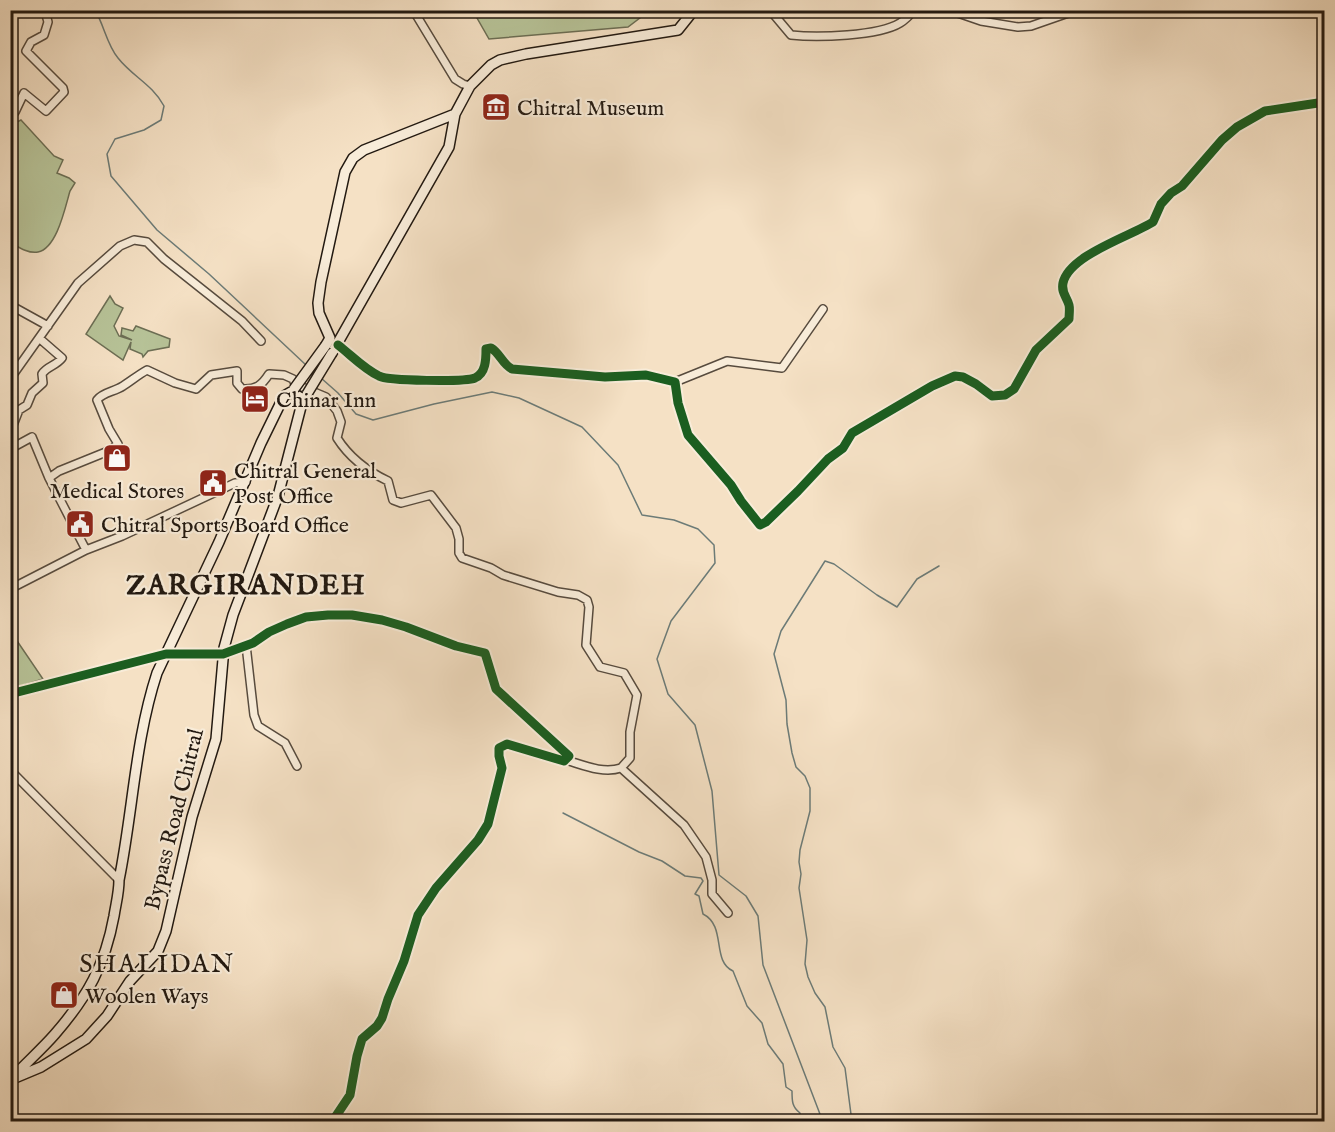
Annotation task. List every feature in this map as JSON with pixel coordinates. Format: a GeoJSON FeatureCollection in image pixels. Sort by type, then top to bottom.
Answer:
{"type":"FeatureCollection","features":[{"type":"Feature","properties":{"kind":"street"},"geometry":{"type":"LineString","coordinates":[[415,10],[455,78],[470,86]]}},
{"type":"Feature","properties":{"kind":"street","name":"Bypass Road Chitral"},"geometry":{"type":"LineString","coordinates":[[10,1080],[42,1067],[86,1040],[107,1016],[130,981],[158,951],[166,931],[192,817],[216,739],[223,654],[233,615],[278,496],[305,397],[335,349],[449,147],[455,114],[470,86],[491,65],[500,60],[678,30],[694,10]]}},
{"type":"Feature","properties":{"kind":"street"},"geometry":{"type":"LineString","coordinates":[[770,10],[791,35],[804,36],[879,32],[902,23],[914,10]]}},
{"type":"Feature","properties":{"kind":"street"},"geometry":{"type":"LineString","coordinates":[[949,10],[981,21],[1018,27],[1031,26],[1077,10]]}},
{"type":"Feature","properties":{"kind":"street"},"geometry":{"type":"LineString","coordinates":[[10,114],[15,112],[24,93],[46,111],[64,92],[63,88],[26,51],[31,42],[44,35],[48,22],[45,11]]}},
{"type":"Feature","properties":{"kind":"street"},"geometry":{"type":"LineString","coordinates":[[675,382],[678,403],[688,435],[731,485],[760,525],[798,491],[828,459],[843,448],[852,433],[932,386],[955,376],[969,380],[992,396],[1005,395],[1014,389],[1036,350],[1069,319],[1070,306],[1063,292],[1063,282],[1073,268],[1101,247],[1153,222],[1161,204],[1171,193],[1182,186],[1222,141],[1251,118],[1265,111],[1318,103],[1324,100]]}},
{"type":"Feature","properties":{"kind":"street"},"geometry":{"type":"LineString","coordinates":[[10,1080],[56,1034],[90,988],[109,944],[119,896],[119,880],[136,769],[152,688],[284,396],[292,390],[330,338],[318,307],[321,282],[348,165],[358,153],[364,150],[455,114]]}},
{"type":"Feature","properties":{"kind":"street"},"geometry":{"type":"LineString","coordinates":[[10,379],[64,301],[88,273],[120,246],[134,240],[147,242],[164,259],[242,321],[261,341]]}},
{"type":"Feature","properties":{"kind":"street"},"geometry":{"type":"LineString","coordinates":[[10,305],[48,326]]}},
{"type":"Feature","properties":{"kind":"street"},"geometry":{"type":"LineString","coordinates":[[335,349],[380,377],[432,380],[474,378],[485,364],[486,349],[491,348],[497,352],[505,365],[512,369],[605,377],[646,375],[675,382],[727,361],[782,368],[823,309]]}},
{"type":"Feature","properties":{"kind":"street"},"geometry":{"type":"LineString","coordinates":[[10,433],[19,410],[27,405],[32,393],[43,383],[42,374],[46,368],[57,364],[62,358],[39,338]]}},
{"type":"Feature","properties":{"kind":"street"},"geometry":{"type":"LineString","coordinates":[[49,478],[59,471],[111,450],[118,444],[97,400],[100,396],[122,387],[147,370],[175,383],[196,389],[211,375],[237,371],[237,382],[242,389],[250,390],[264,382],[269,374],[284,375],[293,379],[296,384],[326,397],[337,411],[341,422],[337,438],[346,452],[360,461],[370,472],[388,481],[393,500],[401,503],[431,495],[435,498],[445,516],[456,528],[459,553],[462,558],[491,568],[503,575],[558,592],[578,595],[587,600],[589,607],[585,645],[600,667],[624,674],[637,695],[630,732],[630,758],[621,768],[600,769],[554,759],[507,744],[499,748],[502,768],[488,824],[478,840],[436,888],[418,915],[404,961],[382,1018],[377,1026],[362,1039],[350,1095],[332,1122]]}},
{"type":"Feature","properties":{"kind":"street"},"geometry":{"type":"LineString","coordinates":[[292,390],[305,397]]}},
{"type":"Feature","properties":{"kind":"street"},"geometry":{"type":"LineString","coordinates":[[10,449],[32,437],[49,478],[86,550]]}},
{"type":"Feature","properties":{"kind":"street"},"geometry":{"type":"LineString","coordinates":[[10,460],[10,469]]}},
{"type":"Feature","properties":{"kind":"street"},"geometry":{"type":"LineString","coordinates":[[10,589],[86,550],[122,536],[235,483],[246,482]]}},
{"type":"Feature","properties":{"kind":"street"},"geometry":{"type":"LineString","coordinates":[[10,694],[166,654],[223,654],[306,617],[352,615],[406,627],[456,646],[485,652],[496,689],[569,756],[566,760]]}},
{"type":"Feature","properties":{"kind":"street"},"geometry":{"type":"LineString","coordinates":[[246,645],[254,716],[258,726],[285,743],[297,766]]}},
{"type":"Feature","properties":{"kind":"street"},"geometry":{"type":"LineString","coordinates":[[621,768],[684,825],[706,857],[712,880],[712,894],[728,913]]}},
{"type":"Feature","properties":{"kind":"street"},"geometry":{"type":"LineString","coordinates":[[10,770],[119,880]]}},
{"type":"Feature","properties":{"kind":"green space"},"geometry":{"type":"Polygon","coordinates":[[[473,11],[649,11],[628,27],[489,39],[473,11]]]}},
{"type":"Feature","properties":{"kind":"green space"},"geometry":{"type":"Polygon","coordinates":[[[21,120],[54,156],[63,160],[57,173],[75,183],[55,235],[45,249],[38,252],[27,251],[11,243],[11,125],[21,120]]]}},
{"type":"Feature","properties":{"kind":"green space"},"geometry":{"type":"Polygon","coordinates":[[[110,296],[115,304],[123,308],[114,326],[119,336],[132,340],[121,335],[122,328],[133,331],[136,326],[170,339],[169,347],[148,351],[143,357],[142,354],[130,349],[131,342],[123,360],[86,334],[110,296]]]}},
{"type":"Feature","properties":{"kind":"green space"},"geometry":{"type":"Polygon","coordinates":[[[11,632],[43,679],[10,689],[11,632]]]}},
{"type":"Feature","properties":{"kind":"waterway"},"geometry":{"type":"LineString","coordinates":[[95,10],[114,53],[154,92],[164,106],[161,120],[144,130],[115,139],[107,154],[111,176],[157,230],[209,274],[306,365]]}},
{"type":"Feature","properties":{"kind":"waterway"},"geometry":{"type":"LineString","coordinates":[[321,378],[356,414],[373,420],[492,392],[519,398],[582,427],[618,465],[642,515],[674,520],[698,529],[714,545],[715,563],[671,621],[657,659],[668,694],[695,725],[712,791],[719,875],[746,896],[758,916],[763,965],[823,1122]]}},
{"type":"Feature","properties":{"kind":"waterway"},"geometry":{"type":"LineString","coordinates":[[852,1122],[845,1068],[833,1047],[825,1007],[815,993],[805,964],[807,940],[799,888],[801,874],[799,862],[810,811],[810,788],[805,776],[796,767],[792,753],[786,700],[774,654],[781,631],[825,561],[834,564],[897,607],[917,579],[939,566]]}},
{"type":"Feature","properties":{"kind":"waterway"},"geometry":{"type":"LineString","coordinates":[[563,813],[639,852],[662,861],[685,876],[701,878],[703,881],[695,894],[699,896],[703,914],[715,927],[722,960],[733,971],[747,1006],[762,1023],[768,1044],[783,1064],[786,1087],[792,1091],[793,1104],[800,1113],[801,1122]]}},
{"type":"Feature","properties":{"kind":"cycle path"},"geometry":{"type":"LineString","coordinates":[[338,345],[363,366],[385,378],[443,380],[475,378],[483,369],[486,349],[491,348],[512,369],[605,377],[646,375],[675,382],[678,403],[688,435],[731,485],[760,525],[798,491],[828,459],[843,448],[852,433],[932,386],[955,376],[963,377],[976,384],[992,396],[1005,395],[1014,389],[1036,350],[1069,319],[1069,307],[1063,292],[1063,283],[1076,264],[1102,247],[1153,222],[1161,204],[1171,193],[1182,186],[1222,140],[1237,127],[1265,111],[1318,103],[1324,100]]}},
{"type":"Feature","properties":{"kind":"cycle path"},"geometry":{"type":"LineString","coordinates":[[10,694],[166,654],[223,654],[253,643],[269,632],[306,617],[352,615],[382,620],[456,646],[485,653],[496,689],[569,756],[564,761],[507,744],[499,748],[502,768],[488,824],[478,840],[436,888],[418,915],[404,961],[382,1018],[377,1026],[362,1039],[350,1095],[332,1122]]}},
{"type":"Feature","properties":{"kind":"place","name":"Chitral Museum"},"geometry":{"type":"Point","coordinates":[496,107]}},
{"type":"Feature","properties":{"kind":"place","name":"Chinar Inn"},"geometry":{"type":"Point","coordinates":[255,399]}},
{"type":"Feature","properties":{"kind":"place","name":"Medical Stores"},"geometry":{"type":"Point","coordinates":[117,458]}},
{"type":"Feature","properties":{"kind":"place","name":"Chitral General Post Office"},"geometry":{"type":"Point","coordinates":[213,483]}},
{"type":"Feature","properties":{"kind":"place","name":"Chitral Sports Board Office"},"geometry":{"type":"Point","coordinates":[80,524]}},
{"type":"Feature","properties":{"kind":"place","name":"Woolen Ways"},"geometry":{"type":"Point","coordinates":[64,995]}},
{"type":"Feature","properties":{"kind":"district","name":"ZARGIRANDEH"},"geometry":{"type":"Point","coordinates":[246,584]}},
{"type":"Feature","properties":{"kind":"district","name":"SHALIDAN"},"geometry":{"type":"Point","coordinates":[157,963]}}]}
